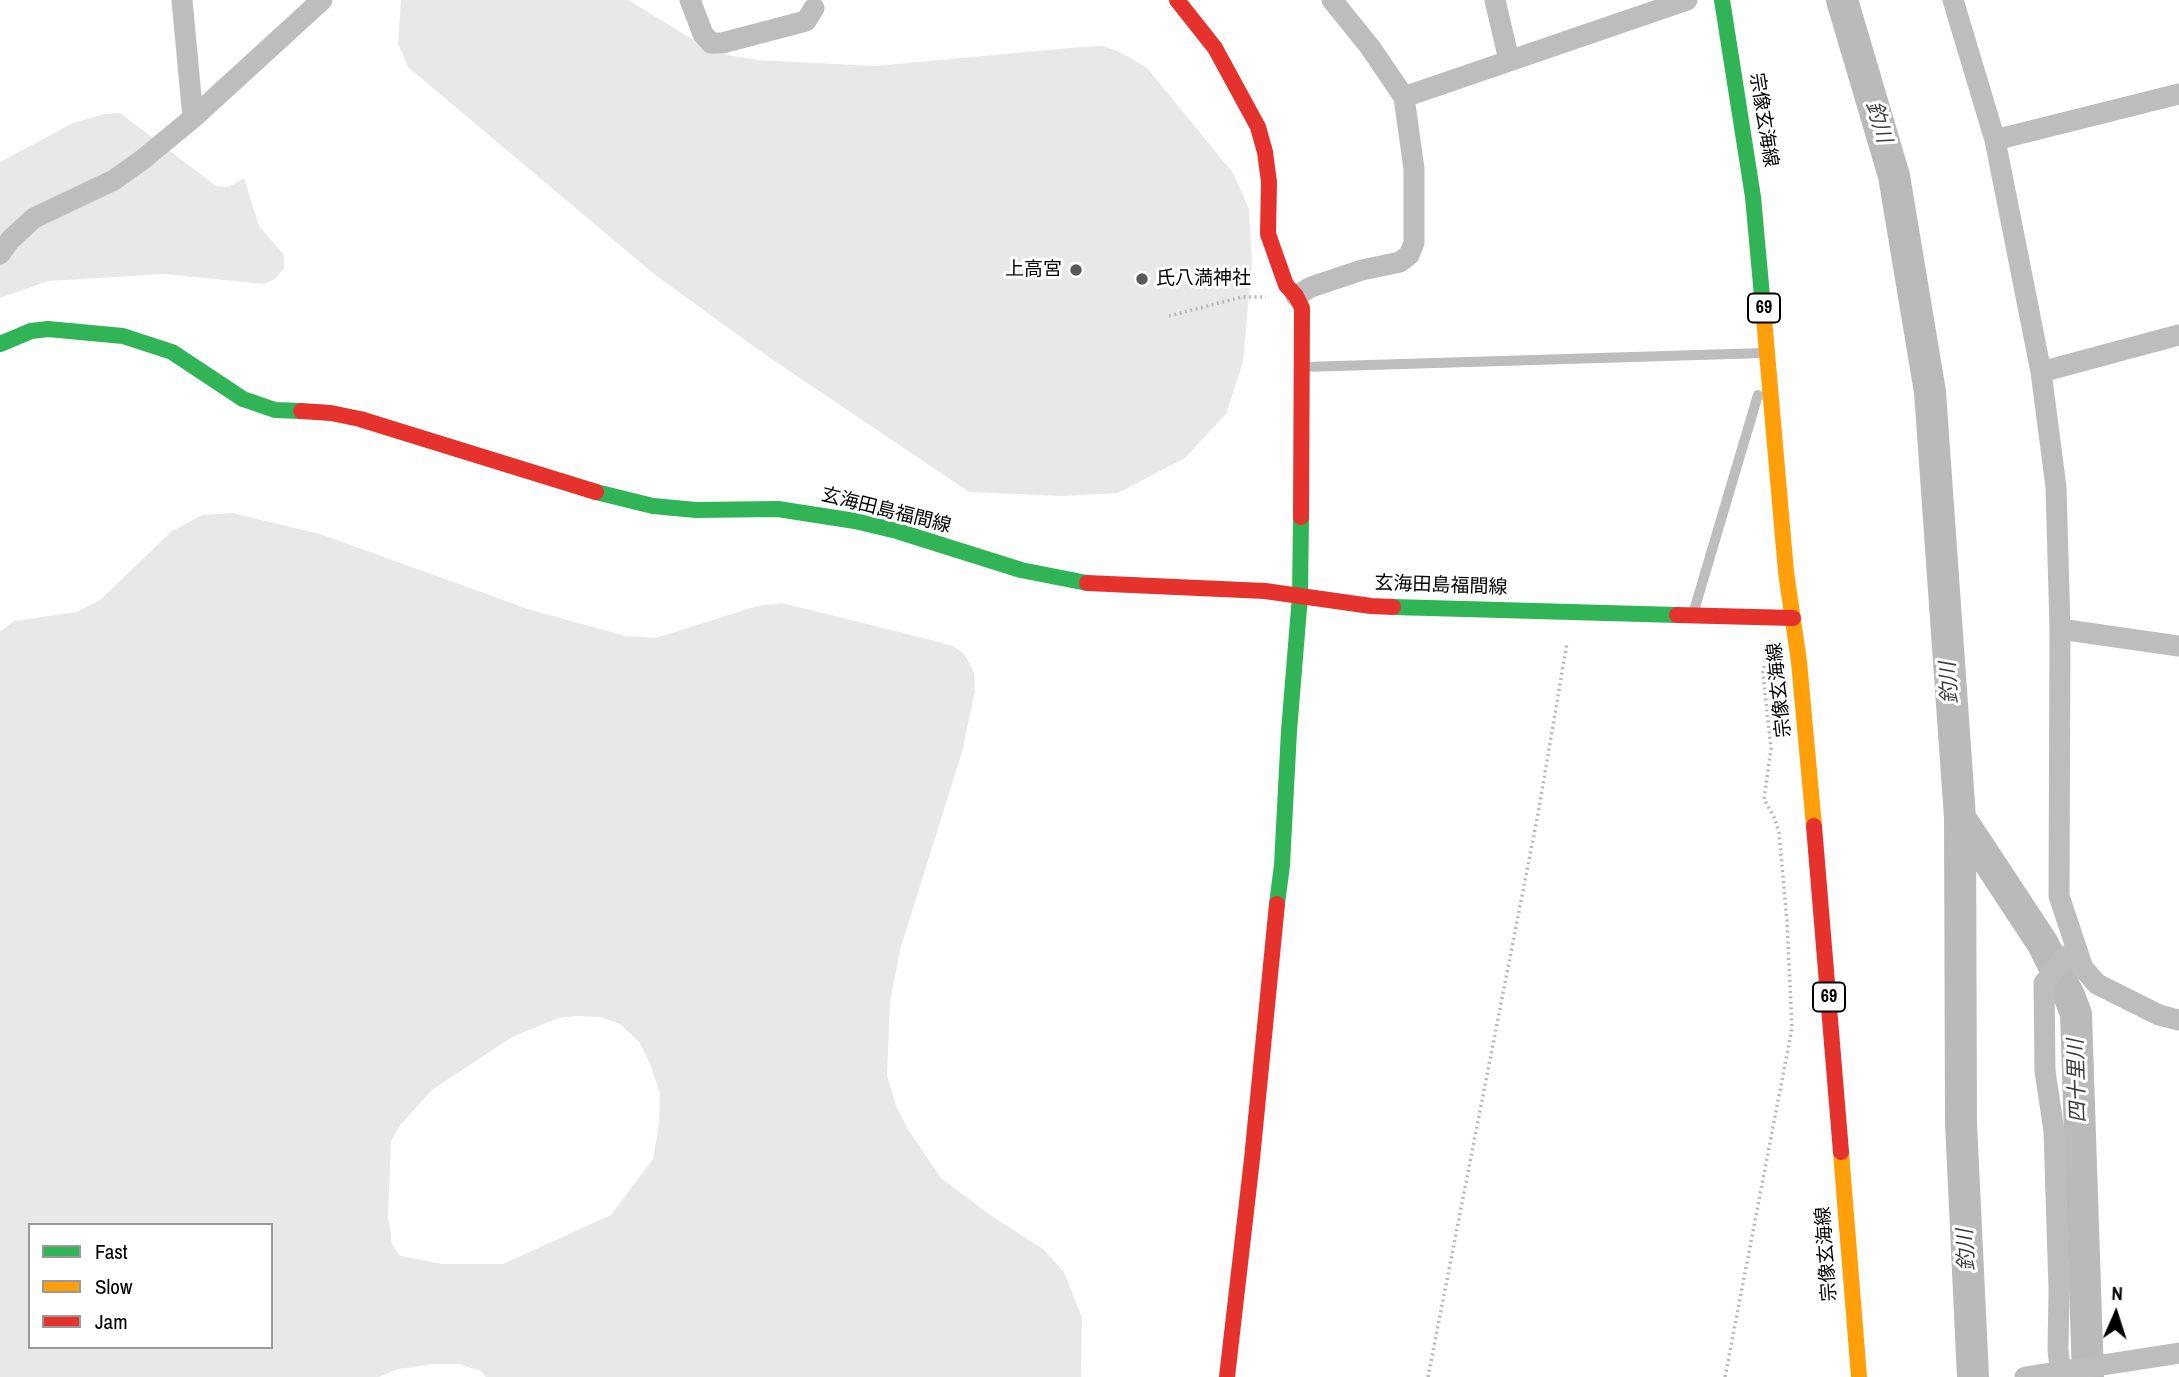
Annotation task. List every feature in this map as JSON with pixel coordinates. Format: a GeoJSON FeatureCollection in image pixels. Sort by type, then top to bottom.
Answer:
{"type":"FeatureCollection","features":[{"type":"Feature","properties":{"kind":"main road"},"geometry":{"type":"LineString","coordinates":[[1177,0],[1215,48],[1258,127],[1269,182],[1268,234],[1286,285],[1302,308],[1300,596],[1282,865],[1227,1377]]}},
{"type":"Feature","properties":{"kind":"main road","name":"宗像玄海線"},"geometry":{"type":"LineString","coordinates":[[1722,0],[1753,197],[1786,572],[1812,797],[1859,1377]]}},
{"type":"Feature","properties":{"kind":"main road","name":"玄海田島福間線"},"geometry":{"type":"LineString","coordinates":[[0,344],[31,331],[48,329],[122,336],[172,352],[243,399],[275,410],[360,419],[589,490],[653,506],[696,510],[778,509],[855,522],[897,531],[1021,570],[1062,579],[1104,585],[1215,588],[1371,606],[1793,618]]}},
{"type":"Feature","properties":{"kind":"street"},"geometry":{"type":"LineString","coordinates":[[182,0],[194,118]]}},
{"type":"Feature","properties":{"kind":"street"},"geometry":{"type":"LineString","coordinates":[[0,254],[10,240],[34,218],[114,180],[194,118],[322,0]]}},
{"type":"Feature","properties":{"kind":"street"},"geometry":{"type":"LineString","coordinates":[[690,0],[703,34],[711,43],[722,43],[806,21],[814,9]]}},
{"type":"Feature","properties":{"kind":"street"},"geometry":{"type":"LineString","coordinates":[[1296,296],[1311,287],[1362,270],[1399,262],[1409,255],[1414,243],[1414,169],[1404,97],[1370,47],[1332,0]]}},
{"type":"Feature","properties":{"kind":"street"},"geometry":{"type":"LineString","coordinates":[[1495,0],[1509,60]]}},
{"type":"Feature","properties":{"kind":"street"},"geometry":{"type":"LineString","coordinates":[[1404,97],[1688,0]]}},
{"type":"Feature","properties":{"kind":"street"},"geometry":{"type":"LineString","coordinates":[[1954,0],[1995,140],[2041,372],[2056,487],[2060,629],[2059,896],[2071,953],[2098,984],[2159,1015],[2179,1020]]}},
{"type":"Feature","properties":{"kind":"street"},"geometry":{"type":"LineString","coordinates":[[1995,140],[2179,94]]}},
{"type":"Feature","properties":{"kind":"street"},"geometry":{"type":"LineString","coordinates":[[2041,372],[2179,335]]}},
{"type":"Feature","properties":{"kind":"street"},"geometry":{"type":"LineString","coordinates":[[2060,629],[2179,646]]}},
{"type":"Feature","properties":{"kind":"street"},"geometry":{"type":"LineString","coordinates":[[2046,1375],[2058,1350],[2059,1290],[2054,1131],[2045,1071],[2045,983],[2050,974],[2071,953]]}},
{"type":"Feature","properties":{"kind":"street"},"geometry":{"type":"LineString","coordinates":[[2046,1375],[2179,1353]]}},
{"type":"Feature","properties":{"kind":"lane"},"geometry":{"type":"LineString","coordinates":[[1301,367],[1768,356],[1693,614]]}},
{"type":"Feature","properties":{"kind":"path"},"geometry":{"type":"LineString","coordinates":[[1169,316],[1242,297],[1296,296]]}},
{"type":"Feature","properties":{"kind":"path"},"geometry":{"type":"LineString","coordinates":[[1725,1377],[1792,1028],[1787,921],[1779,833],[1764,799],[1771,749],[1763,673],[1774,617]]}},
{"type":"Feature","properties":{"kind":"path"},"geometry":{"type":"LineString","coordinates":[[1428,1377],[1538,814],[1567,642]]}},
{"type":"Feature","properties":{"kind":"shaded area"},"geometry":{"type":"Polygon","coordinates":[[[401,0],[628,0],[715,53],[757,60],[875,66],[1081,47],[1102,46],[1120,52],[1147,68],[1233,173],[1249,209],[1252,263],[1243,362],[1226,414],[1185,458],[1118,493],[1062,496],[969,492],[763,353],[654,274],[408,67],[398,43],[401,0]]]}},
{"type":"Feature","properties":{"kind":"shaded area"},"geometry":{"type":"Polygon","coordinates":[[[120,113],[216,186],[229,187],[244,178],[259,226],[284,255],[284,268],[275,279],[264,284],[165,274],[48,281],[0,298],[0,162],[73,123],[104,114],[120,113]]]}},
{"type":"Feature","properties":{"kind":"shaded area"},"geometry":{"type":"Polygon","coordinates":[[[232,513],[320,534],[528,609],[625,636],[656,638],[757,606],[782,603],[953,646],[964,654],[974,672],[975,691],[962,752],[900,950],[890,1002],[887,1075],[896,1106],[909,1131],[941,1178],[990,1215],[1043,1249],[1064,1272],[1082,1318],[1081,1377],[486,1377],[481,1371],[459,1364],[433,1364],[398,1369],[379,1377],[0,1377],[0,632],[14,621],[77,612],[100,600],[172,531],[202,515],[232,513]],[[600,1017],[558,1018],[512,1037],[433,1089],[400,1125],[391,1141],[388,1216],[392,1244],[400,1256],[442,1264],[503,1264],[611,1215],[653,1159],[659,1124],[660,1093],[639,1042],[620,1024],[600,1017]]]}},
{"type":"Feature","properties":{"kind":"waterway","name":"釣川"},"geometry":{"type":"LineString","coordinates":[[1842,0],[1894,176],[1930,392],[1960,818],[1961,1123],[1973,1377]]}},
{"type":"Feature","properties":{"kind":"waterway","name":"四十里川"},"geometry":{"type":"LineString","coordinates":[[1960,818],[2043,944],[2076,1014],[2088,1377]]}},
{"type":"Feature","properties":{"kind":"traffic: fast"},"geometry":{"type":"LineString","coordinates":[[1722,0],[1753,197],[1763,307]]}},
{"type":"Feature","properties":{"kind":"traffic: fast"},"geometry":{"type":"LineString","coordinates":[[0,344],[31,331],[48,329],[123,336],[172,352],[243,399],[275,410],[301,411]]}},
{"type":"Feature","properties":{"kind":"traffic: fast"},"geometry":{"type":"LineString","coordinates":[[596,492],[653,506],[696,510],[778,509],[855,521],[897,531],[1021,570],[1087,583]]}},
{"type":"Feature","properties":{"kind":"traffic: fast"},"geometry":{"type":"LineString","coordinates":[[1277,904],[1300,596],[1301,517]]}},
{"type":"Feature","properties":{"kind":"traffic: fast"},"geometry":{"type":"LineString","coordinates":[[1393,607],[1677,615]]}},
{"type":"Feature","properties":{"kind":"traffic: slow"},"geometry":{"type":"LineString","coordinates":[[1763,307],[1786,572],[1799,662],[1814,826]]}},
{"type":"Feature","properties":{"kind":"traffic: slow"},"geometry":{"type":"LineString","coordinates":[[1841,1152],[1859,1377]]}},
{"type":"Feature","properties":{"kind":"traffic: jam"},"geometry":{"type":"LineString","coordinates":[[1177,0],[1215,48],[1258,127],[1265,152],[1269,182],[1268,234],[1286,285],[1302,308],[1301,517]]}},
{"type":"Feature","properties":{"kind":"traffic: jam"},"geometry":{"type":"LineString","coordinates":[[301,411],[360,419],[596,492]]}},
{"type":"Feature","properties":{"kind":"traffic: jam"},"geometry":{"type":"LineString","coordinates":[[1087,583],[1265,591],[1393,607]]}},
{"type":"Feature","properties":{"kind":"traffic: jam"},"geometry":{"type":"LineString","coordinates":[[1677,615],[1793,618]]}},
{"type":"Feature","properties":{"kind":"traffic: jam"},"geometry":{"type":"LineString","coordinates":[[1814,826],[1841,1152]]}},
{"type":"Feature","properties":{"kind":"traffic: jam"},"geometry":{"type":"LineString","coordinates":[[1227,1377],[1277,904]]}},
{"type":"Feature","properties":{"kind":"place","name":"上高宮"},"geometry":{"type":"Point","coordinates":[1076,270]}},
{"type":"Feature","properties":{"kind":"place","name":"氏八満神社"},"geometry":{"type":"Point","coordinates":[1142,279]}}]}
